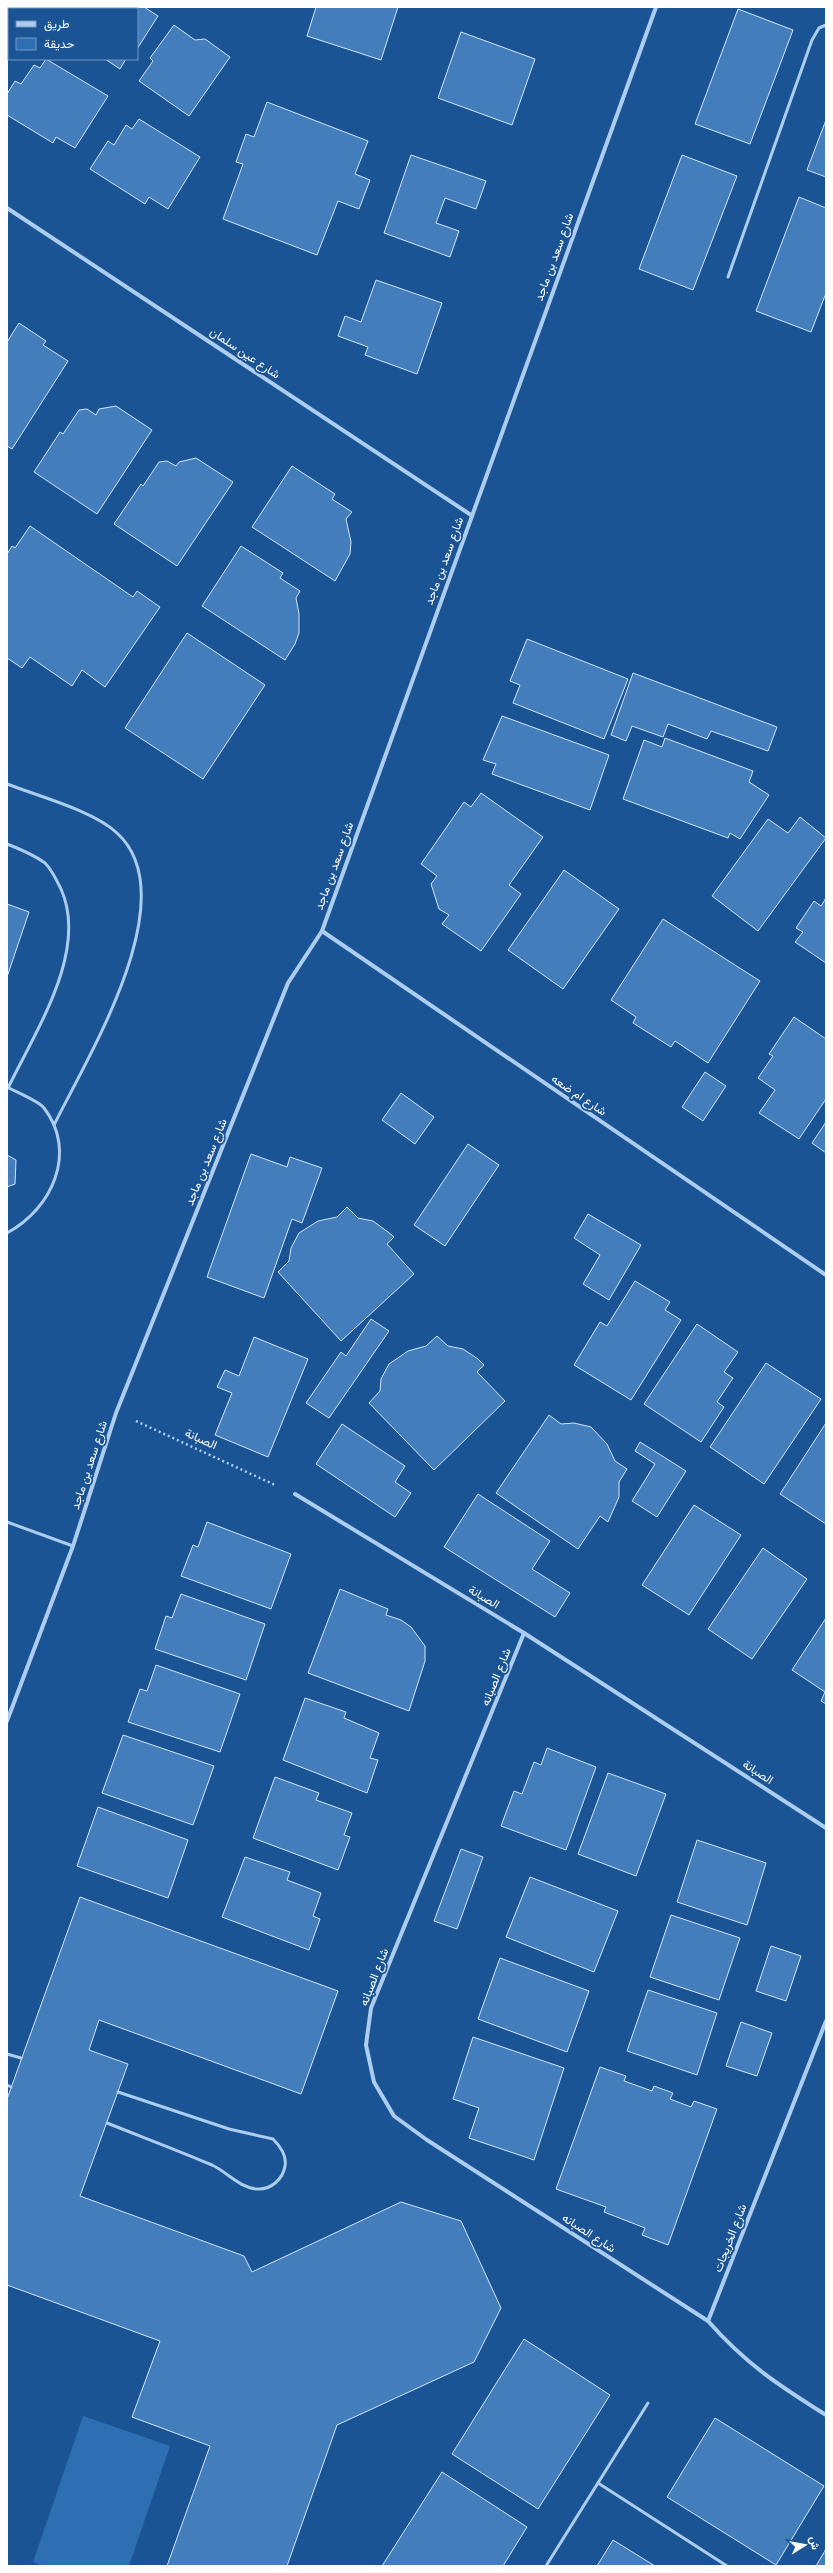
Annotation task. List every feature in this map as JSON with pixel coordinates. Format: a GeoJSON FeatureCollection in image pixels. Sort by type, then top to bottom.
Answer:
{"type":"FeatureCollection","features":[{"type":"Feature","properties":{"kind":"street","name":"شارع سعد بن ماجد"},"geometry":{"type":"LineString","coordinates":[[7,1721],[73,1546],[116,1413],[288,983],[322,931],[471,515],[656,7]]}},
{"type":"Feature","properties":{"kind":"street","name":"شارع عين سلمان"},"geometry":{"type":"LineString","coordinates":[[7,208],[471,515]]}},
{"type":"Feature","properties":{"kind":"street","name":"شارع ام ضعه"},"geometry":{"type":"LineString","coordinates":[[322,931],[826,1275]]}},
{"type":"Feature","properties":{"kind":"street","name":"الصبانة"},"geometry":{"type":"LineString","coordinates":[[296,1494],[524,1633],[826,1828]]}},
{"type":"Feature","properties":{"kind":"street","name":"شارع الصبانه"},"geometry":{"type":"LineString","coordinates":[[524,1633],[371,2008],[366,2046],[374,2082],[394,2116],[427,2140],[708,2321]]}},
{"type":"Feature","properties":{"kind":"street","name":"شارع الخريجات"},"geometry":{"type":"LineString","coordinates":[[708,2321],[826,2021]]}},
{"type":"Feature","properties":{"kind":"street"},"geometry":{"type":"LineString","coordinates":[[708,2321],[733,2350],[768,2378],[826,2415]]}},
{"type":"Feature","properties":{"kind":"lane"},"geometry":{"type":"LineString","coordinates":[[728,277],[812,40],[820,28],[826,25]]}},
{"type":"Feature","properties":{"kind":"lane"},"geometry":{"type":"LineString","coordinates":[[7,784],[79,812],[117,832],[136,859],[141,875],[141,916],[125,978],[54,1125]]}},
{"type":"Feature","properties":{"kind":"lane"},"geometry":{"type":"LineString","coordinates":[[7,844],[46,864],[64,896],[70,919],[68,951],[61,977],[7,1087],[44,1106],[60,1136],[60,1160],[54,1180],[39,1207],[25,1224],[7,1233]]}},
{"type":"Feature","properties":{"kind":"lane"},"geometry":{"type":"LineString","coordinates":[[7,1522],[73,1546]]}},
{"type":"Feature","properties":{"kind":"lane"},"geometry":{"type":"LineString","coordinates":[[7,2054],[21,2058]]}},
{"type":"Feature","properties":{"kind":"lane"},"geometry":{"type":"LineString","coordinates":[[7,2085],[11,2087]]}},
{"type":"Feature","properties":{"kind":"lane"},"geometry":{"type":"LineString","coordinates":[[107,2123],[212,2165],[250,2188],[269,2187],[277,2182],[286,2164],[284,2154],[273,2139],[229,2129],[118,2092]]}},
{"type":"Feature","properties":{"kind":"lane"},"geometry":{"type":"LineString","coordinates":[[546,2566],[648,2403]]}},
{"type":"Feature","properties":{"kind":"lane"},"geometry":{"type":"LineString","coordinates":[[598,2483],[727,2566]]}},
{"type":"Feature","properties":{"kind":"path","name":"الصبانة"},"geometry":{"type":"LineString","coordinates":[[116,1413],[296,1494]]}},
{"type":"Feature","properties":{"kind":"green space"},"geometry":{"type":"Polygon","coordinates":[[[83,2416],[170,2446],[129,2566],[43,2566],[33,2562],[83,2416]]]}},
{"type":"Feature","properties":{"kind":"building"},"geometry":{"type":"Polygon","coordinates":[[[39,7],[63,7],[63,8],[39,7]]]}},
{"type":"Feature","properties":{"kind":"building"},"geometry":{"type":"Polygon","coordinates":[[[144,7],[158,16],[138,47],[138,8],[86,8],[144,7]]]}},
{"type":"Feature","properties":{"kind":"building"},"geometry":{"type":"Polygon","coordinates":[[[316,7],[398,7],[381,60],[307,36],[316,7]]]}},
{"type":"Feature","properties":{"kind":"building"},"geometry":{"type":"Polygon","coordinates":[[[738,9],[793,30],[750,144],[695,124],[738,9]]]}},
{"type":"Feature","properties":{"kind":"building"},"geometry":{"type":"Polygon","coordinates":[[[174,25],[195,40],[205,39],[230,57],[189,116],[139,81],[153,61],[150,58],[174,25]]]}},
{"type":"Feature","properties":{"kind":"building"},"geometry":{"type":"Polygon","coordinates":[[[7,30],[8,42],[7,52],[7,30]]]}},
{"type":"Feature","properties":{"kind":"building"},"geometry":{"type":"Polygon","coordinates":[[[461,32],[535,59],[512,125],[438,98],[461,32]]]}},
{"type":"Feature","properties":{"kind":"building"},"geometry":{"type":"Polygon","coordinates":[[[45,60],[48,60],[108,96],[75,148],[56,137],[53,143],[7,115],[7,94],[15,81],[21,84],[34,65],[40,68],[45,60]]]}},
{"type":"Feature","properties":{"kind":"building"},"geometry":{"type":"Polygon","coordinates":[[[106,60],[125,60],[120,69],[106,60]]]}},
{"type":"Feature","properties":{"kind":"building"},"geometry":{"type":"Polygon","coordinates":[[[267,102],[368,141],[355,174],[370,180],[359,209],[338,201],[317,255],[223,219],[243,164],[236,162],[246,134],[254,137],[267,102]]]}},
{"type":"Feature","properties":{"kind":"building"},"geometry":{"type":"Polygon","coordinates":[[[139,119],[200,157],[168,209],[149,197],[145,204],[90,169],[108,141],[114,145],[126,125],[132,129],[139,119]]]}},
{"type":"Feature","properties":{"kind":"building"},"geometry":{"type":"Polygon","coordinates":[[[826,120],[826,177],[807,170],[826,120]]]}},
{"type":"Feature","properties":{"kind":"building"},"geometry":{"type":"Polygon","coordinates":[[[411,155],[486,181],[476,209],[445,198],[436,223],[459,231],[450,257],[384,233],[411,155]]]}},
{"type":"Feature","properties":{"kind":"building"},"geometry":{"type":"Polygon","coordinates":[[[682,155],[737,176],[693,290],[639,269],[682,155]]]}},
{"type":"Feature","properties":{"kind":"building"},"geometry":{"type":"Polygon","coordinates":[[[799,197],[826,208],[826,293],[811,332],[756,311],[799,197]]]}},
{"type":"Feature","properties":{"kind":"building"},"geometry":{"type":"Polygon","coordinates":[[[376,280],[442,303],[417,374],[365,355],[368,347],[338,336],[345,316],[361,322],[376,280]]]}},
{"type":"Feature","properties":{"kind":"building"},"geometry":{"type":"Polygon","coordinates":[[[19,323],[46,341],[43,345],[68,361],[12,449],[7,446],[7,342],[19,323]]]}},
{"type":"Feature","properties":{"kind":"building"},"geometry":{"type":"Polygon","coordinates":[[[116,406],[152,430],[97,514],[34,472],[60,432],[63,434],[79,410],[87,409],[96,415],[99,409],[116,406]]]}},
{"type":"Feature","properties":{"kind":"building"},"geometry":{"type":"Polygon","coordinates":[[[196,458],[233,482],[177,566],[114,524],[141,484],[143,486],[159,462],[167,461],[176,466],[179,462],[196,458]]]}},
{"type":"Feature","properties":{"kind":"building"},"geometry":{"type":"Polygon","coordinates":[[[292,466],[335,494],[332,499],[352,512],[346,519],[351,542],[350,554],[335,581],[252,527],[292,466]]]}},
{"type":"Feature","properties":{"kind":"building"},"geometry":{"type":"Polygon","coordinates":[[[30,526],[133,597],[137,591],[160,607],[105,687],[82,670],[72,686],[30,657],[22,668],[7,658],[7,554],[12,546],[15,548],[30,526]]]}},
{"type":"Feature","properties":{"kind":"building"},"geometry":{"type":"Polygon","coordinates":[[[241,546],[283,573],[280,578],[300,591],[296,598],[299,614],[299,633],[295,644],[285,660],[202,606],[241,546]]]}},
{"type":"Feature","properties":{"kind":"building"},"geometry":{"type":"Polygon","coordinates":[[[187,633],[265,685],[203,779],[125,728],[187,633]]]}},
{"type":"Feature","properties":{"kind":"building"},"geometry":{"type":"Polygon","coordinates":[[[527,639],[628,679],[604,739],[513,703],[520,685],[510,681],[527,639]]]}},
{"type":"Feature","properties":{"kind":"building"},"geometry":{"type":"Polygon","coordinates":[[[633,673],[777,727],[768,751],[711,731],[707,739],[668,724],[663,737],[632,726],[626,741],[611,735],[633,673]]]}},
{"type":"Feature","properties":{"kind":"building"},"geometry":{"type":"Polygon","coordinates":[[[502,716],[609,755],[590,810],[492,774],[496,764],[483,760],[502,716]]]}},
{"type":"Feature","properties":{"kind":"building"},"geometry":{"type":"Polygon","coordinates":[[[665,738],[753,771],[749,782],[769,795],[740,839],[730,833],[728,838],[623,799],[644,740],[662,747],[665,738]]]}},
{"type":"Feature","properties":{"kind":"building"},"geometry":{"type":"Polygon","coordinates":[[[481,793],[543,837],[509,885],[521,894],[481,951],[442,924],[449,915],[439,909],[431,884],[437,876],[421,864],[464,802],[471,807],[481,793]]]}},
{"type":"Feature","properties":{"kind":"building"},"geometry":{"type":"Polygon","coordinates":[[[800,817],[826,838],[758,931],[712,896],[768,819],[788,833],[800,817]]]}},
{"type":"Feature","properties":{"kind":"building"},"geometry":{"type":"Polygon","coordinates":[[[564,870],[619,909],[563,989],[508,950],[564,870]]]}},
{"type":"Feature","properties":{"kind":"building"},"geometry":{"type":"Polygon","coordinates":[[[826,898],[826,963],[795,942],[803,932],[796,928],[814,901],[821,906],[826,898]]]}},
{"type":"Feature","properties":{"kind":"building"},"geometry":{"type":"Polygon","coordinates":[[[7,904],[29,912],[7,977],[7,904]]]}},
{"type":"Feature","properties":{"kind":"building"},"geometry":{"type":"Polygon","coordinates":[[[663,919],[760,981],[708,1063],[675,1041],[671,1047],[633,1023],[636,1017],[611,1000],[663,919]]]}},
{"type":"Feature","properties":{"kind":"building"},"geometry":{"type":"Polygon","coordinates":[[[794,1017],[826,1039],[826,1099],[799,1139],[759,1113],[775,1090],[758,1078],[773,1056],[769,1054],[794,1017]]]}},
{"type":"Feature","properties":{"kind":"building"},"geometry":{"type":"Polygon","coordinates":[[[705,1072],[726,1086],[703,1121],[682,1107],[705,1072]]]}},
{"type":"Feature","properties":{"kind":"building"},"geometry":{"type":"Polygon","coordinates":[[[401,1093],[434,1117],[415,1144],[382,1120],[401,1093]]]}},
{"type":"Feature","properties":{"kind":"building"},"geometry":{"type":"Polygon","coordinates":[[[826,1122],[826,1153],[812,1143],[826,1122]]]}},
{"type":"Feature","properties":{"kind":"building"},"geometry":{"type":"Polygon","coordinates":[[[468,1144],[499,1165],[445,1246],[414,1225],[468,1144]]]}},
{"type":"Feature","properties":{"kind":"building"},"geometry":{"type":"Polygon","coordinates":[[[251,1154],[287,1167],[290,1157],[322,1168],[302,1223],[292,1219],[264,1298],[207,1277],[251,1154]]]}},
{"type":"Feature","properties":{"kind":"building"},"geometry":{"type":"Polygon","coordinates":[[[7,1155],[16,1160],[15,1184],[7,1187],[7,1155]]]}},
{"type":"Feature","properties":{"kind":"building"},"geometry":{"type":"Polygon","coordinates":[[[347,1207],[358,1218],[373,1221],[394,1237],[387,1244],[414,1274],[341,1341],[278,1272],[289,1261],[291,1248],[299,1233],[318,1221],[337,1217],[347,1207]]]}},
{"type":"Feature","properties":{"kind":"building"},"geometry":{"type":"Polygon","coordinates":[[[588,1214],[641,1245],[609,1300],[583,1284],[600,1255],[574,1238],[588,1214]]]}},
{"type":"Feature","properties":{"kind":"building"},"geometry":{"type":"Polygon","coordinates":[[[635,1281],[670,1302],[665,1310],[681,1320],[631,1400],[574,1365],[600,1322],[607,1326],[635,1281]]]}},
{"type":"Feature","properties":{"kind":"building"},"geometry":{"type":"Polygon","coordinates":[[[371,1319],[389,1331],[329,1418],[306,1403],[341,1352],[346,1356],[371,1319]]]}},
{"type":"Feature","properties":{"kind":"building"},"geometry":{"type":"Polygon","coordinates":[[[697,1324],[738,1352],[724,1372],[733,1378],[717,1402],[724,1407],[701,1442],[644,1404],[697,1324]]]}},
{"type":"Feature","properties":{"kind":"building"},"geometry":{"type":"Polygon","coordinates":[[[437,1336],[448,1346],[463,1349],[478,1359],[484,1365],[477,1372],[505,1401],[434,1470],[369,1403],[380,1391],[381,1379],[389,1364],[408,1351],[426,1346],[437,1336]]]}},
{"type":"Feature","properties":{"kind":"building"},"geometry":{"type":"Polygon","coordinates":[[[254,1337],[308,1359],[268,1457],[215,1435],[232,1393],[217,1387],[225,1370],[239,1376],[254,1337]]]}},
{"type":"Feature","properties":{"kind":"building"},"geometry":{"type":"Polygon","coordinates":[[[766,1363],[821,1399],[764,1484],[710,1447],[766,1363]]]}},
{"type":"Feature","properties":{"kind":"building"},"geometry":{"type":"Polygon","coordinates":[[[549,1415],[561,1424],[574,1423],[591,1427],[607,1444],[615,1461],[627,1469],[619,1482],[619,1497],[608,1522],[600,1516],[578,1549],[496,1493],[549,1415]]]}},
{"type":"Feature","properties":{"kind":"building"},"geometry":{"type":"Polygon","coordinates":[[[826,1423],[826,1524],[780,1494],[826,1423]]]}},
{"type":"Feature","properties":{"kind":"building"},"geometry":{"type":"Polygon","coordinates":[[[342,1424],[405,1466],[395,1482],[411,1493],[395,1517],[316,1464],[342,1424]]]}},
{"type":"Feature","properties":{"kind":"building"},"geometry":{"type":"Polygon","coordinates":[[[640,1442],[686,1471],[657,1517],[632,1501],[655,1464],[635,1451],[640,1442]]]}},
{"type":"Feature","properties":{"kind":"building"},"geometry":{"type":"Polygon","coordinates":[[[478,1494],[550,1541],[532,1569],[570,1593],[555,1617],[444,1547],[478,1494]]]}},
{"type":"Feature","properties":{"kind":"building"},"geometry":{"type":"Polygon","coordinates":[[[694,1505],[741,1535],[689,1615],[642,1585],[694,1505]]]}},
{"type":"Feature","properties":{"kind":"building"},"geometry":{"type":"Polygon","coordinates":[[[207,1522],[291,1554],[271,1609],[181,1576],[193,1545],[198,1547],[207,1522]]]}},
{"type":"Feature","properties":{"kind":"building"},"geometry":{"type":"Polygon","coordinates":[[[763,1548],[807,1579],[752,1659],[708,1629],[763,1548]]]}},
{"type":"Feature","properties":{"kind":"building"},"geometry":{"type":"Polygon","coordinates":[[[340,1589],[388,1609],[386,1615],[401,1620],[411,1627],[425,1646],[425,1661],[409,1711],[308,1673],[340,1589]]]}},
{"type":"Feature","properties":{"kind":"building"},"geometry":{"type":"Polygon","coordinates":[[[181,1594],[265,1624],[246,1680],[155,1649],[166,1616],[172,1618],[181,1594]]]}},
{"type":"Feature","properties":{"kind":"building"},"geometry":{"type":"Polygon","coordinates":[[[826,1618],[826,1704],[821,1701],[825,1692],[792,1670],[826,1618]]]}},
{"type":"Feature","properties":{"kind":"building"},"geometry":{"type":"Polygon","coordinates":[[[156,1665],[240,1694],[220,1752],[128,1722],[140,1689],[147,1691],[156,1665]]]}},
{"type":"Feature","properties":{"kind":"building"},"geometry":{"type":"Polygon","coordinates":[[[305,1698],[346,1712],[344,1718],[379,1733],[370,1758],[378,1760],[367,1793],[283,1760],[305,1698]]]}},
{"type":"Feature","properties":{"kind":"building"},"geometry":{"type":"Polygon","coordinates":[[[123,1735],[214,1766],[193,1825],[102,1793],[123,1735]]]}},
{"type":"Feature","properties":{"kind":"building"},"geometry":{"type":"Polygon","coordinates":[[[547,1748],[596,1767],[566,1850],[501,1826],[514,1791],[522,1794],[534,1762],[541,1765],[547,1748]]]}},
{"type":"Feature","properties":{"kind":"building"},"geometry":{"type":"Polygon","coordinates":[[[608,1773],[666,1794],[636,1876],[578,1854],[608,1773]]]}},
{"type":"Feature","properties":{"kind":"building"},"geometry":{"type":"Polygon","coordinates":[[[275,1777],[319,1793],[316,1800],[352,1813],[344,1835],[350,1837],[338,1870],[253,1838],[275,1777]]]}},
{"type":"Feature","properties":{"kind":"building"},"geometry":{"type":"Polygon","coordinates":[[[98,1807],[188,1840],[168,1898],[77,1866],[98,1807]]]}},
{"type":"Feature","properties":{"kind":"building"},"geometry":{"type":"Polygon","coordinates":[[[697,1840],[766,1863],[747,1925],[677,1902],[697,1840]]]}},
{"type":"Feature","properties":{"kind":"building"},"geometry":{"type":"Polygon","coordinates":[[[461,1849],[483,1857],[457,1929],[434,1921],[461,1849]]]}},
{"type":"Feature","properties":{"kind":"building"},"geometry":{"type":"Polygon","coordinates":[[[245,1857],[290,1872],[287,1880],[321,1893],[313,1916],[320,1919],[309,1950],[222,1917],[245,1857]]]}},
{"type":"Feature","properties":{"kind":"building"},"geometry":{"type":"Polygon","coordinates":[[[530,1877],[618,1911],[594,1972],[506,1937],[530,1877]]]}},
{"type":"Feature","properties":{"kind":"building"},"geometry":{"type":"Polygon","coordinates":[[[80,1897],[338,1991],[301,2094],[99,2020],[89,2050],[128,2064],[80,2196],[244,2256],[252,2272],[401,2202],[461,2221],[501,2308],[474,2362],[337,2425],[287,2566],[167,2566],[210,2446],[132,2417],[160,2341],[7,2285],[7,2099],[80,1897]]]}},
{"type":"Feature","properties":{"kind":"building"},"geometry":{"type":"Polygon","coordinates":[[[671,1915],[740,1938],[719,2000],[650,1977],[671,1915]]]}},
{"type":"Feature","properties":{"kind":"building"},"geometry":{"type":"Polygon","coordinates":[[[771,1946],[801,1956],[786,2001],[756,1991],[771,1946]]]}},
{"type":"Feature","properties":{"kind":"building"},"geometry":{"type":"Polygon","coordinates":[[[500,1958],[589,1991],[567,2052],[478,2019],[500,1958]]]}},
{"type":"Feature","properties":{"kind":"building"},"geometry":{"type":"Polygon","coordinates":[[[648,1990],[717,2013],[697,2075],[627,2051],[648,1990]]]}},
{"type":"Feature","properties":{"kind":"building"},"geometry":{"type":"Polygon","coordinates":[[[741,2022],[772,2033],[757,2076],[726,2066],[741,2022]]]}},
{"type":"Feature","properties":{"kind":"building"},"geometry":{"type":"Polygon","coordinates":[[[473,2037],[564,2068],[534,2160],[469,2138],[479,2108],[453,2099],[473,2037]]]}},
{"type":"Feature","properties":{"kind":"building"},"geometry":{"type":"Polygon","coordinates":[[[600,2067],[626,2076],[624,2081],[652,2091],[654,2086],[673,2093],[670,2099],[691,2107],[694,2101],[717,2109],[668,2245],[642,2235],[645,2228],[604,2212],[606,2207],[556,2189],[600,2067]]]}},
{"type":"Feature","properties":{"kind":"building"},"geometry":{"type":"Polygon","coordinates":[[[524,2339],[610,2395],[538,2509],[452,2454],[524,2339]]]}},
{"type":"Feature","properties":{"kind":"building"},"geometry":{"type":"Polygon","coordinates":[[[715,2418],[824,2486],[776,2565],[667,2497],[715,2418]]]}},
{"type":"Feature","properties":{"kind":"building"},"geometry":{"type":"Polygon","coordinates":[[[442,2472],[527,2527],[503,2566],[382,2566],[442,2472]]]}},
{"type":"Feature","properties":{"kind":"building"},"geometry":{"type":"Polygon","coordinates":[[[613,2540],[655,2566],[597,2566],[613,2540]]]}},
{"type":"Feature","properties":{"kind":"building"},"geometry":{"type":"Polygon","coordinates":[[[826,2549],[826,2566],[816,2566],[826,2549]]]}}]}
